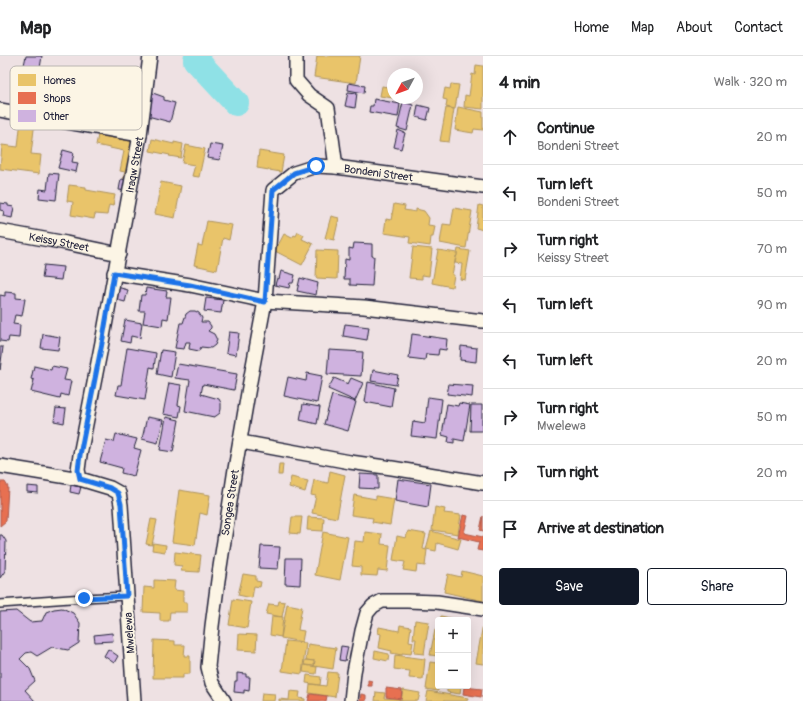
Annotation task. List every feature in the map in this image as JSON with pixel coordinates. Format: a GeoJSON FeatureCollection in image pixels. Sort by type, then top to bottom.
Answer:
{"type":"FeatureCollection","features":[{"type":"Feature","properties":{"kind":"street","name":"Iraqw Street"},"geometry":{"type":"LineString","coordinates":[[142,120],[150,56]]}},
{"type":"Feature","properties":{"kind":"street"},"geometry":{"type":"LineString","coordinates":[[296,56],[296,80],[310,95],[328,108],[336,167]]}},
{"type":"Feature","properties":{"kind":"street"},"geometry":{"type":"LineString","coordinates":[[0,110],[10,112]]}},
{"type":"Feature","properties":{"kind":"street"},"geometry":{"type":"LineString","coordinates":[[108,130],[140,136]]}},
{"type":"Feature","properties":{"kind":"street","name":"Iraqw Street"},"geometry":{"type":"LineString","coordinates":[[80,479],[78,470],[80,455],[141,130]]}},
{"type":"Feature","properties":{"kind":"street","name":"Bondeni Street"},"geometry":{"type":"LineString","coordinates":[[265,302],[273,190],[294,173],[316,166],[336,167],[483,187]]}},
{"type":"Feature","properties":{"kind":"street","name":"Keissy Street"},"geometry":{"type":"LineString","coordinates":[[0,231],[118,254]]}},
{"type":"Feature","properties":{"kind":"street"},"geometry":{"type":"LineString","coordinates":[[114,273],[190,285],[265,302],[364,307],[483,321]]}},
{"type":"Feature","properties":{"kind":"street","name":"Songea Street"},"geometry":{"type":"LineString","coordinates":[[224,701],[212,683],[208,667],[212,626],[250,380],[265,302]]}},
{"type":"Feature","properties":{"kind":"street"},"geometry":{"type":"LineString","coordinates":[[241,442],[350,462],[483,483]]}},
{"type":"Feature","properties":{"kind":"street"},"geometry":{"type":"LineString","coordinates":[[0,466],[80,479]]}},
{"type":"Feature","properties":{"kind":"street","name":"Mwelewa"},"geometry":{"type":"LineString","coordinates":[[80,479],[110,488],[118,493],[121,504],[134,701]]}},
{"type":"Feature","properties":{"kind":"street"},"geometry":{"type":"LineString","coordinates":[[351,701],[354,672],[362,631],[367,613],[373,606],[382,601],[407,601],[437,602],[483,609]]}},
{"type":"Feature","properties":{"kind":"lane"},"geometry":{"type":"LineString","coordinates":[[0,604],[127,596]]}},
{"type":"Feature","properties":{"kind":"building: Homes"},"geometry":{"type":"Polygon","coordinates":[[[317,56],[360,56],[356,83],[314,77],[317,56]]]}},
{"type":"Feature","properties":{"kind":"building: Homes"},"geometry":{"type":"Polygon","coordinates":[[[476,65],[483,66],[483,109],[464,107],[465,95],[469,96],[472,74],[475,75],[476,65]]]}},
{"type":"Feature","properties":{"kind":"building: Homes"},"geometry":{"type":"Polygon","coordinates":[[[451,84],[459,85],[455,109],[446,107],[447,100],[443,99],[445,88],[450,89],[451,84]]]}},
{"type":"Feature","properties":{"kind":"building: Homes"},"geometry":{"type":"Polygon","coordinates":[[[382,86],[387,87],[387,97],[380,96],[382,86]]]}},
{"type":"Feature","properties":{"kind":"building: Homes"},"geometry":{"type":"Polygon","coordinates":[[[458,107],[483,112],[483,130],[474,129],[473,133],[455,130],[458,107]]]}},
{"type":"Feature","properties":{"kind":"building: Homes"},"geometry":{"type":"Polygon","coordinates":[[[446,108],[454,109],[449,142],[440,141],[446,108]]]}},
{"type":"Feature","properties":{"kind":"building: Homes"},"geometry":{"type":"Polygon","coordinates":[[[20,130],[34,130],[31,154],[41,155],[39,174],[0,169],[2,145],[18,147],[20,130]]]}},
{"type":"Feature","properties":{"kind":"building: Homes"},"geometry":{"type":"Polygon","coordinates":[[[98,135],[135,142],[128,179],[123,178],[125,172],[120,171],[124,151],[96,145],[98,135]]]}},
{"type":"Feature","properties":{"kind":"building: Homes"},"geometry":{"type":"Polygon","coordinates":[[[152,139],[174,144],[174,142],[183,144],[181,158],[150,151],[152,139]]]}},
{"type":"Feature","properties":{"kind":"building: Homes"},"geometry":{"type":"Polygon","coordinates":[[[186,145],[205,149],[199,177],[192,176],[195,165],[182,163],[186,145]]]}},
{"type":"Feature","properties":{"kind":"building: Homes"},"geometry":{"type":"Polygon","coordinates":[[[259,151],[284,155],[281,172],[257,168],[259,151]]]}},
{"type":"Feature","properties":{"kind":"building: Homes"},"geometry":{"type":"Polygon","coordinates":[[[161,182],[181,186],[175,218],[155,214],[161,182]]]}},
{"type":"Feature","properties":{"kind":"building: Homes"},"geometry":{"type":"Polygon","coordinates":[[[69,185],[86,187],[86,190],[115,195],[113,206],[109,205],[107,215],[95,214],[94,219],[71,215],[73,202],[67,201],[69,185]]]}},
{"type":"Feature","properties":{"kind":"building: Homes"},"geometry":{"type":"Polygon","coordinates":[[[394,204],[405,206],[404,210],[416,212],[416,209],[424,211],[429,218],[428,225],[435,226],[433,237],[431,237],[430,246],[409,243],[410,237],[384,233],[386,219],[391,220],[394,204]]]}},
{"type":"Feature","properties":{"kind":"building: Homes"},"geometry":{"type":"Polygon","coordinates":[[[479,205],[483,206],[483,230],[476,228],[479,205]]]}},
{"type":"Feature","properties":{"kind":"building: Homes"},"geometry":{"type":"Polygon","coordinates":[[[454,208],[472,211],[466,248],[440,243],[443,224],[451,225],[454,208]]]}},
{"type":"Feature","properties":{"kind":"building: Homes"},"geometry":{"type":"Polygon","coordinates":[[[331,216],[339,218],[334,240],[325,238],[331,216]]]}},
{"type":"Feature","properties":{"kind":"building: Homes"},"geometry":{"type":"Polygon","coordinates":[[[207,221],[232,225],[229,240],[223,238],[217,270],[194,265],[198,245],[202,246],[207,221]]]}},
{"type":"Feature","properties":{"kind":"building: Homes"},"geometry":{"type":"Polygon","coordinates":[[[298,232],[304,235],[302,239],[313,244],[302,265],[275,251],[284,234],[292,238],[294,235],[296,236],[298,232]]]}},
{"type":"Feature","properties":{"kind":"building: Homes"},"geometry":{"type":"Polygon","coordinates":[[[413,247],[432,249],[429,276],[422,275],[422,279],[409,278],[413,247]]]}},
{"type":"Feature","properties":{"kind":"building: Homes"},"geometry":{"type":"Polygon","coordinates":[[[458,249],[470,251],[465,280],[460,279],[462,264],[455,263],[458,249]]]}},
{"type":"Feature","properties":{"kind":"building: Homes"},"geometry":{"type":"Polygon","coordinates":[[[317,250],[338,251],[337,279],[316,278],[317,250]]]}},
{"type":"Feature","properties":{"kind":"building: Homes"},"geometry":{"type":"Polygon","coordinates":[[[438,250],[457,253],[452,275],[454,275],[452,287],[432,283],[438,250]]]}},
{"type":"Feature","properties":{"kind":"building: Homes"},"geometry":{"type":"Polygon","coordinates":[[[279,464],[283,464],[282,475],[278,475],[279,464]]]}},
{"type":"Feature","properties":{"kind":"building: Homes"},"geometry":{"type":"Polygon","coordinates":[[[330,471],[345,475],[337,518],[312,513],[316,496],[311,495],[314,480],[328,483],[330,471]]]}},
{"type":"Feature","properties":{"kind":"building: Homes"},"geometry":{"type":"Polygon","coordinates":[[[291,477],[308,481],[305,492],[289,487],[291,477]]]}},
{"type":"Feature","properties":{"kind":"building: Homes"},"geometry":{"type":"Polygon","coordinates":[[[179,490],[210,495],[207,515],[200,513],[195,545],[172,542],[179,490]]]}},
{"type":"Feature","properties":{"kind":"building: Homes"},"geometry":{"type":"Polygon","coordinates":[[[354,495],[376,499],[376,496],[394,499],[390,525],[372,522],[373,518],[351,515],[354,495]]]}},
{"type":"Feature","properties":{"kind":"building: Homes"},"geometry":{"type":"Polygon","coordinates":[[[435,507],[445,509],[444,513],[461,515],[458,534],[432,530],[435,507]]]}},
{"type":"Feature","properties":{"kind":"building: Homes"},"geometry":{"type":"Polygon","coordinates":[[[292,517],[302,517],[300,534],[290,533],[292,517]]]}},
{"type":"Feature","properties":{"kind":"building: Homes"},"geometry":{"type":"Polygon","coordinates":[[[308,517],[324,518],[323,531],[307,530],[308,517]]]}},
{"type":"Feature","properties":{"kind":"building: Homes"},"geometry":{"type":"Polygon","coordinates":[[[151,519],[157,520],[152,545],[146,544],[151,519]]]}},
{"type":"Feature","properties":{"kind":"building: Homes"},"geometry":{"type":"Polygon","coordinates":[[[408,531],[426,534],[423,549],[427,550],[425,566],[417,565],[416,572],[403,570],[405,562],[393,560],[397,536],[406,538],[408,531]]]}},
{"type":"Feature","properties":{"kind":"building: Homes"},"geometry":{"type":"Polygon","coordinates":[[[431,531],[461,539],[458,549],[437,543],[436,551],[426,549],[431,531]]]}},
{"type":"Feature","properties":{"kind":"building: Homes"},"geometry":{"type":"Polygon","coordinates":[[[323,532],[348,537],[340,580],[315,575],[323,532]]]}},
{"type":"Feature","properties":{"kind":"building: Homes"},"geometry":{"type":"Polygon","coordinates":[[[365,532],[382,534],[381,544],[390,545],[387,571],[378,570],[377,576],[361,575],[361,567],[352,566],[355,541],[364,542],[365,532]]]}},
{"type":"Feature","properties":{"kind":"building: Homes"},"geometry":{"type":"Polygon","coordinates":[[[153,543],[166,545],[165,552],[152,550],[153,543]]]}},
{"type":"Feature","properties":{"kind":"building: Homes"},"geometry":{"type":"Polygon","coordinates":[[[175,552],[201,555],[199,572],[181,571],[182,566],[174,565],[175,552]]]}},
{"type":"Feature","properties":{"kind":"building: Homes"},"geometry":{"type":"Polygon","coordinates":[[[462,571],[483,576],[483,601],[444,592],[448,574],[461,577],[462,571]]]}},
{"type":"Feature","properties":{"kind":"building: Homes"},"geometry":{"type":"Polygon","coordinates":[[[243,574],[256,576],[256,581],[261,582],[260,587],[254,586],[252,598],[238,595],[243,574]]]}},
{"type":"Feature","properties":{"kind":"building: Homes"},"geometry":{"type":"Polygon","coordinates":[[[154,580],[175,581],[174,590],[183,591],[183,602],[187,602],[187,612],[170,612],[169,621],[160,621],[160,613],[143,612],[144,587],[154,588],[154,580]]]}},
{"type":"Feature","properties":{"kind":"building: Homes"},"geometry":{"type":"Polygon","coordinates":[[[233,599],[251,602],[247,628],[229,625],[233,599]]]}},
{"type":"Feature","properties":{"kind":"building: Homes"},"geometry":{"type":"Polygon","coordinates":[[[279,601],[285,602],[282,617],[266,614],[269,604],[278,605],[279,601]]]}},
{"type":"Feature","properties":{"kind":"building: Homes"},"geometry":{"type":"Polygon","coordinates":[[[287,604],[302,607],[298,630],[304,631],[302,642],[281,638],[287,604]]]}},
{"type":"Feature","properties":{"kind":"building: Homes"},"geometry":{"type":"Polygon","coordinates":[[[272,616],[283,617],[281,637],[270,635],[272,616]]]}},
{"type":"Feature","properties":{"kind":"building: Homes"},"geometry":{"type":"Polygon","coordinates":[[[415,620],[429,622],[424,654],[414,653],[416,639],[413,639],[415,620]]]}},
{"type":"Feature","properties":{"kind":"building: Homes"},"geometry":{"type":"Polygon","coordinates":[[[483,624],[483,664],[476,663],[483,624]]]}},
{"type":"Feature","properties":{"kind":"building: Homes"},"geometry":{"type":"Polygon","coordinates":[[[400,625],[411,627],[409,641],[413,642],[411,654],[402,653],[402,655],[391,653],[392,651],[379,648],[381,634],[378,633],[379,627],[399,631],[400,625]]]}},
{"type":"Feature","properties":{"kind":"building: Homes"},"geometry":{"type":"Polygon","coordinates":[[[435,630],[435,656],[430,655],[435,630]]]}},
{"type":"Feature","properties":{"kind":"building: Homes"},"geometry":{"type":"Polygon","coordinates":[[[239,634],[257,635],[256,651],[238,650],[239,634]]]}},
{"type":"Feature","properties":{"kind":"building: Homes"},"geometry":{"type":"Polygon","coordinates":[[[154,640],[175,641],[175,645],[185,645],[184,656],[190,656],[190,674],[183,674],[183,678],[153,678],[154,640]]]}},
{"type":"Feature","properties":{"kind":"building: Homes"},"geometry":{"type":"Polygon","coordinates":[[[286,641],[306,643],[302,674],[282,671],[286,641]]]}},
{"type":"Feature","properties":{"kind":"building: Homes"},"geometry":{"type":"Polygon","coordinates":[[[308,644],[336,648],[333,669],[314,666],[315,661],[306,660],[308,644]]]}},
{"type":"Feature","properties":{"kind":"building: Homes"},"geometry":{"type":"Polygon","coordinates":[[[375,651],[389,654],[388,661],[374,658],[375,651]]]}},
{"type":"Feature","properties":{"kind":"building: Homes"},"geometry":{"type":"Polygon","coordinates":[[[395,655],[425,659],[423,679],[409,678],[410,671],[394,669],[395,655]]]}},
{"type":"Feature","properties":{"kind":"building: Homes"},"geometry":{"type":"Polygon","coordinates":[[[305,660],[314,661],[314,666],[304,665],[305,660]]]}},
{"type":"Feature","properties":{"kind":"building: Homes"},"geometry":{"type":"Polygon","coordinates":[[[430,662],[435,663],[435,689],[438,689],[438,691],[426,689],[430,662]]]}},
{"type":"Feature","properties":{"kind":"building: Homes"},"geometry":{"type":"Polygon","coordinates":[[[304,665],[317,667],[316,674],[303,672],[304,665]]]}},
{"type":"Feature","properties":{"kind":"building: Homes"},"geometry":{"type":"Polygon","coordinates":[[[328,672],[338,673],[335,697],[309,693],[310,684],[326,686],[328,672]]]}},
{"type":"Feature","properties":{"kind":"building: Homes"},"geometry":{"type":"Polygon","coordinates":[[[307,675],[321,677],[320,685],[306,683],[307,675]]]}},
{"type":"Feature","properties":{"kind":"building: Homes"},"geometry":{"type":"Polygon","coordinates":[[[447,689],[461,689],[460,694],[447,692],[447,689]]]}},
{"type":"Feature","properties":{"kind":"building: Homes"},"geometry":{"type":"Polygon","coordinates":[[[403,690],[420,693],[418,701],[401,701],[403,690]]]}},
{"type":"Feature","properties":{"kind":"building: Homes"},"geometry":{"type":"Polygon","coordinates":[[[290,691],[300,692],[299,698],[305,699],[305,701],[279,701],[279,699],[289,700],[290,691]]]}},
{"type":"Feature","properties":{"kind":"building: Homes"},"geometry":{"type":"Polygon","coordinates":[[[428,691],[468,698],[467,701],[426,701],[428,691]]]}},
{"type":"Feature","properties":{"kind":"building: Homes"},"geometry":{"type":"Polygon","coordinates":[[[376,692],[385,693],[384,698],[400,699],[400,701],[375,701],[376,692]]]}},
{"type":"Feature","properties":{"kind":"building: Homes"},"geometry":{"type":"Polygon","coordinates":[[[262,693],[275,694],[274,701],[261,701],[262,693]]]}},
{"type":"Feature","properties":{"kind":"building: Shops"},"geometry":{"type":"Polygon","coordinates":[[[0,482],[5,482],[8,487],[6,521],[0,526],[0,482]]]}},
{"type":"Feature","properties":{"kind":"building: Shops"},"geometry":{"type":"Polygon","coordinates":[[[463,515],[468,516],[464,533],[483,537],[483,551],[477,550],[479,542],[458,537],[463,515]]]}},
{"type":"Feature","properties":{"kind":"building: Shops"},"geometry":{"type":"Polygon","coordinates":[[[483,516],[483,531],[480,530],[483,516]]]}},
{"type":"Feature","properties":{"kind":"building: Shops"},"geometry":{"type":"Polygon","coordinates":[[[368,680],[372,681],[372,686],[368,686],[368,680]]]}},
{"type":"Feature","properties":{"kind":"building: Shops"},"geometry":{"type":"Polygon","coordinates":[[[386,688],[402,690],[401,699],[386,697],[386,688]]]}},
{"type":"Feature","properties":{"kind":"building: Shops"},"geometry":{"type":"Polygon","coordinates":[[[471,688],[482,689],[481,697],[463,694],[464,689],[471,689],[471,688]]]}},
{"type":"Feature","properties":{"kind":"building: Shops"},"geometry":{"type":"Polygon","coordinates":[[[310,694],[327,696],[326,701],[308,701],[310,694]]]}},
{"type":"Feature","properties":{"kind":"building: Shops"},"geometry":{"type":"Polygon","coordinates":[[[361,694],[366,695],[366,701],[360,701],[361,694]]]}},
{"type":"Feature","properties":{"kind":"building: Other"},"geometry":{"type":"Polygon","coordinates":[[[26,56],[42,56],[40,66],[24,65],[26,56]]]}},
{"type":"Feature","properties":{"kind":"building: Other"},"geometry":{"type":"Polygon","coordinates":[[[349,83],[365,86],[364,93],[348,90],[349,83]]]}},
{"type":"Feature","properties":{"kind":"building: Other"},"geometry":{"type":"Polygon","coordinates":[[[150,92],[164,97],[164,100],[175,103],[170,122],[144,115],[150,92]]]}},
{"type":"Feature","properties":{"kind":"building: Other"},"geometry":{"type":"Polygon","coordinates":[[[348,92],[357,93],[355,108],[345,106],[348,92]]]}},
{"type":"Feature","properties":{"kind":"building: Other"},"geometry":{"type":"Polygon","coordinates":[[[374,99],[387,102],[387,104],[400,104],[398,117],[369,112],[370,106],[373,106],[374,99]]]}},
{"type":"Feature","properties":{"kind":"building: Other"},"geometry":{"type":"Polygon","coordinates":[[[403,104],[413,105],[407,131],[397,128],[403,104]]]}},
{"type":"Feature","properties":{"kind":"building: Other"},"geometry":{"type":"Polygon","coordinates":[[[418,105],[430,108],[427,120],[416,117],[418,105]]]}},
{"type":"Feature","properties":{"kind":"building: Other"},"geometry":{"type":"Polygon","coordinates":[[[398,130],[405,133],[401,149],[394,147],[398,130]]]}},
{"type":"Feature","properties":{"kind":"building: Other"},"geometry":{"type":"Polygon","coordinates":[[[210,144],[223,146],[220,160],[207,158],[210,144]]]}},
{"type":"Feature","properties":{"kind":"building: Other"},"geometry":{"type":"Polygon","coordinates":[[[63,150],[74,153],[72,162],[78,163],[76,172],[58,168],[63,150]]]}},
{"type":"Feature","properties":{"kind":"building: Other"},"geometry":{"type":"Polygon","coordinates":[[[49,173],[59,174],[56,200],[39,198],[40,189],[47,190],[49,173]]]}},
{"type":"Feature","properties":{"kind":"building: Other"},"geometry":{"type":"Polygon","coordinates":[[[121,179],[129,180],[127,191],[119,190],[121,179]]]}},
{"type":"Feature","properties":{"kind":"building: Other"},"geometry":{"type":"Polygon","coordinates":[[[0,203],[8,204],[8,206],[14,207],[12,218],[3,216],[4,211],[0,210],[0,203]]]}},
{"type":"Feature","properties":{"kind":"building: Other"},"geometry":{"type":"Polygon","coordinates":[[[354,243],[372,244],[372,256],[374,256],[372,286],[350,285],[350,279],[344,279],[345,259],[349,260],[349,248],[353,249],[354,243]]]}},
{"type":"Feature","properties":{"kind":"building: Other"},"geometry":{"type":"Polygon","coordinates":[[[44,265],[63,267],[61,280],[42,278],[44,265]]]}},
{"type":"Feature","properties":{"kind":"building: Other"},"geometry":{"type":"Polygon","coordinates":[[[281,271],[295,275],[293,283],[290,283],[289,288],[275,285],[277,278],[279,279],[281,271]]]}},
{"type":"Feature","properties":{"kind":"building: Other"},"geometry":{"type":"Polygon","coordinates":[[[300,278],[318,283],[316,295],[297,291],[300,278]]]}},
{"type":"Feature","properties":{"kind":"building: Other"},"geometry":{"type":"Polygon","coordinates":[[[117,287],[128,290],[125,302],[114,299],[117,287]]]}},
{"type":"Feature","properties":{"kind":"building: Other"},"geometry":{"type":"Polygon","coordinates":[[[146,288],[167,291],[166,297],[171,297],[168,319],[163,318],[162,326],[143,323],[145,311],[139,311],[141,295],[145,295],[146,288]]]}},
{"type":"Feature","properties":{"kind":"building: Other"},"geometry":{"type":"Polygon","coordinates":[[[5,292],[16,293],[16,298],[25,299],[22,316],[15,315],[13,324],[20,325],[19,338],[9,337],[8,342],[0,341],[0,295],[5,296],[5,292]]]}},
{"type":"Feature","properties":{"kind":"building: Other"},"geometry":{"type":"Polygon","coordinates":[[[206,298],[223,300],[221,313],[204,311],[206,298]]]}},
{"type":"Feature","properties":{"kind":"building: Other"},"geometry":{"type":"Polygon","coordinates":[[[190,311],[199,313],[202,318],[201,322],[208,322],[211,326],[208,331],[214,334],[217,340],[215,345],[211,348],[201,347],[199,351],[189,349],[190,342],[186,342],[184,349],[175,348],[180,323],[183,323],[186,314],[190,311]]]}},
{"type":"Feature","properties":{"kind":"building: Other"},"geometry":{"type":"Polygon","coordinates":[[[125,320],[142,323],[140,338],[131,336],[130,343],[121,341],[125,320]]]}},
{"type":"Feature","properties":{"kind":"building: Other"},"geometry":{"type":"Polygon","coordinates":[[[345,324],[369,327],[367,340],[343,336],[345,324]]]}},
{"type":"Feature","properties":{"kind":"building: Other"},"geometry":{"type":"Polygon","coordinates":[[[229,332],[239,333],[236,355],[226,353],[229,332]]]}},
{"type":"Feature","properties":{"kind":"building: Other"},"geometry":{"type":"Polygon","coordinates":[[[43,334],[60,337],[58,350],[41,348],[43,334]]]}},
{"type":"Feature","properties":{"kind":"building: Other"},"geometry":{"type":"Polygon","coordinates":[[[412,334],[447,339],[446,350],[439,349],[438,355],[426,354],[425,360],[409,358],[412,334]]]}},
{"type":"Feature","properties":{"kind":"building: Other"},"geometry":{"type":"Polygon","coordinates":[[[461,346],[477,348],[476,362],[460,360],[461,346]]]}},
{"type":"Feature","properties":{"kind":"building: Other"},"geometry":{"type":"Polygon","coordinates":[[[0,347],[3,347],[0,370],[0,347]]]}},
{"type":"Feature","properties":{"kind":"building: Other"},"geometry":{"type":"Polygon","coordinates":[[[127,348],[156,353],[154,368],[150,367],[145,400],[116,395],[118,385],[121,385],[127,348]]]}},
{"type":"Feature","properties":{"kind":"building: Other"},"geometry":{"type":"Polygon","coordinates":[[[161,350],[175,352],[171,377],[157,374],[161,350]]]}},
{"type":"Feature","properties":{"kind":"building: Other"},"geometry":{"type":"Polygon","coordinates":[[[329,350],[363,352],[361,376],[327,374],[329,350]]]}},
{"type":"Feature","properties":{"kind":"building: Other"},"geometry":{"type":"Polygon","coordinates":[[[178,364],[237,374],[234,390],[203,384],[201,394],[219,399],[221,403],[220,413],[214,417],[185,411],[190,380],[175,378],[178,364]]]}},
{"type":"Feature","properties":{"kind":"building: Other"},"geometry":{"type":"Polygon","coordinates":[[[34,366],[51,370],[52,366],[67,369],[64,380],[71,381],[68,396],[61,394],[60,399],[31,392],[34,380],[31,379],[34,366]]]}},
{"type":"Feature","properties":{"kind":"building: Other"},"geometry":{"type":"Polygon","coordinates":[[[373,370],[398,375],[396,385],[371,381],[373,370]]]}},
{"type":"Feature","properties":{"kind":"building: Other"},"geometry":{"type":"Polygon","coordinates":[[[307,373],[322,376],[317,403],[284,396],[288,377],[306,381],[307,373]]]}},
{"type":"Feature","properties":{"kind":"building: Other"},"geometry":{"type":"Polygon","coordinates":[[[334,378],[348,384],[351,378],[363,383],[355,401],[328,389],[334,378]]]}},
{"type":"Feature","properties":{"kind":"building: Other"},"geometry":{"type":"Polygon","coordinates":[[[368,382],[394,388],[391,407],[365,402],[368,382]]]}},
{"type":"Feature","properties":{"kind":"building: Other"},"geometry":{"type":"Polygon","coordinates":[[[169,383],[181,385],[178,405],[181,406],[179,417],[163,414],[169,383]]]}},
{"type":"Feature","properties":{"kind":"building: Other"},"geometry":{"type":"Polygon","coordinates":[[[449,384],[473,386],[472,397],[447,394],[449,384]]]}},
{"type":"Feature","properties":{"kind":"building: Other"},"geometry":{"type":"Polygon","coordinates":[[[332,395],[356,402],[348,431],[324,424],[332,395]]]}},
{"type":"Feature","properties":{"kind":"building: Other"},"geometry":{"type":"Polygon","coordinates":[[[428,397],[442,399],[437,439],[411,436],[413,421],[425,423],[428,397]]]}},
{"type":"Feature","properties":{"kind":"building: Other"},"geometry":{"type":"Polygon","coordinates":[[[459,403],[470,405],[464,441],[454,439],[454,443],[448,442],[449,437],[442,435],[447,404],[458,406],[459,403]]]}},
{"type":"Feature","properties":{"kind":"building: Other"},"geometry":{"type":"Polygon","coordinates":[[[303,404],[320,407],[317,424],[300,420],[303,404]]]}},
{"type":"Feature","properties":{"kind":"building: Other"},"geometry":{"type":"Polygon","coordinates":[[[471,405],[482,405],[482,431],[470,431],[471,405]]]}},
{"type":"Feature","properties":{"kind":"building: Other"},"geometry":{"type":"Polygon","coordinates":[[[56,408],[66,409],[64,423],[54,421],[56,408]]]}},
{"type":"Feature","properties":{"kind":"building: Other"},"geometry":{"type":"Polygon","coordinates":[[[147,417],[163,420],[158,443],[142,439],[147,417]]]}},
{"type":"Feature","properties":{"kind":"building: Other"},"geometry":{"type":"Polygon","coordinates":[[[166,417],[179,420],[173,452],[160,450],[166,417]]]}},
{"type":"Feature","properties":{"kind":"building: Other"},"geometry":{"type":"Polygon","coordinates":[[[116,434],[137,439],[134,448],[141,450],[134,476],[121,473],[122,468],[100,462],[106,440],[114,442],[116,434]]]}},
{"type":"Feature","properties":{"kind":"building: Other"},"geometry":{"type":"Polygon","coordinates":[[[360,474],[378,475],[378,489],[359,488],[360,474]]]}},
{"type":"Feature","properties":{"kind":"building: Other"},"geometry":{"type":"Polygon","coordinates":[[[398,479],[431,484],[428,507],[395,501],[398,479]]]}},
{"type":"Feature","properties":{"kind":"building: Other"},"geometry":{"type":"Polygon","coordinates":[[[71,485],[81,487],[79,494],[70,492],[71,485]]]}},
{"type":"Feature","properties":{"kind":"building: Other"},"geometry":{"type":"Polygon","coordinates":[[[27,486],[38,487],[38,493],[27,492],[27,486]]]}},
{"type":"Feature","properties":{"kind":"building: Other"},"geometry":{"type":"Polygon","coordinates":[[[0,535],[2,535],[6,541],[5,571],[0,578],[0,535]]]}},
{"type":"Feature","properties":{"kind":"building: Other"},"geometry":{"type":"Polygon","coordinates":[[[261,546],[280,547],[278,569],[259,568],[261,546]]]}},
{"type":"Feature","properties":{"kind":"building: Other"},"geometry":{"type":"Polygon","coordinates":[[[286,558],[301,558],[300,585],[285,584],[286,558]]]}},
{"type":"Feature","properties":{"kind":"building: Other"},"geometry":{"type":"Polygon","coordinates":[[[62,608],[73,613],[80,623],[79,643],[68,650],[52,647],[37,656],[31,652],[26,653],[20,659],[30,669],[35,681],[25,690],[35,701],[0,701],[0,612],[16,611],[30,622],[42,621],[46,612],[62,608]]]}},
{"type":"Feature","properties":{"kind":"building: Other"},"geometry":{"type":"Polygon","coordinates":[[[112,633],[113,641],[95,642],[94,635],[112,633]]]}},
{"type":"Feature","properties":{"kind":"building: Other"},"geometry":{"type":"Polygon","coordinates":[[[341,646],[348,647],[345,661],[339,660],[341,646]]]}},
{"type":"Feature","properties":{"kind":"building: Other"},"geometry":{"type":"Polygon","coordinates":[[[108,649],[118,656],[114,663],[104,656],[108,649]]]}},
{"type":"Feature","properties":{"kind":"building: Other"},"geometry":{"type":"Polygon","coordinates":[[[237,673],[246,674],[246,677],[250,677],[249,691],[244,690],[244,693],[234,692],[235,681],[237,681],[237,673]]]}},
{"type":"Feature","properties":{"kind":"waterway"},"geometry":{"type":"LineString","coordinates":[[197,56],[196,60],[236,103]]}},
{"type":"Feature","properties":{"kind":"route"},"geometry":{"type":"LineString","coordinates":[[84,598],[127,596],[121,504],[118,493],[110,488],[80,479],[78,470],[114,273],[190,285],[265,302],[273,190],[294,173],[316,166]]}}]}
